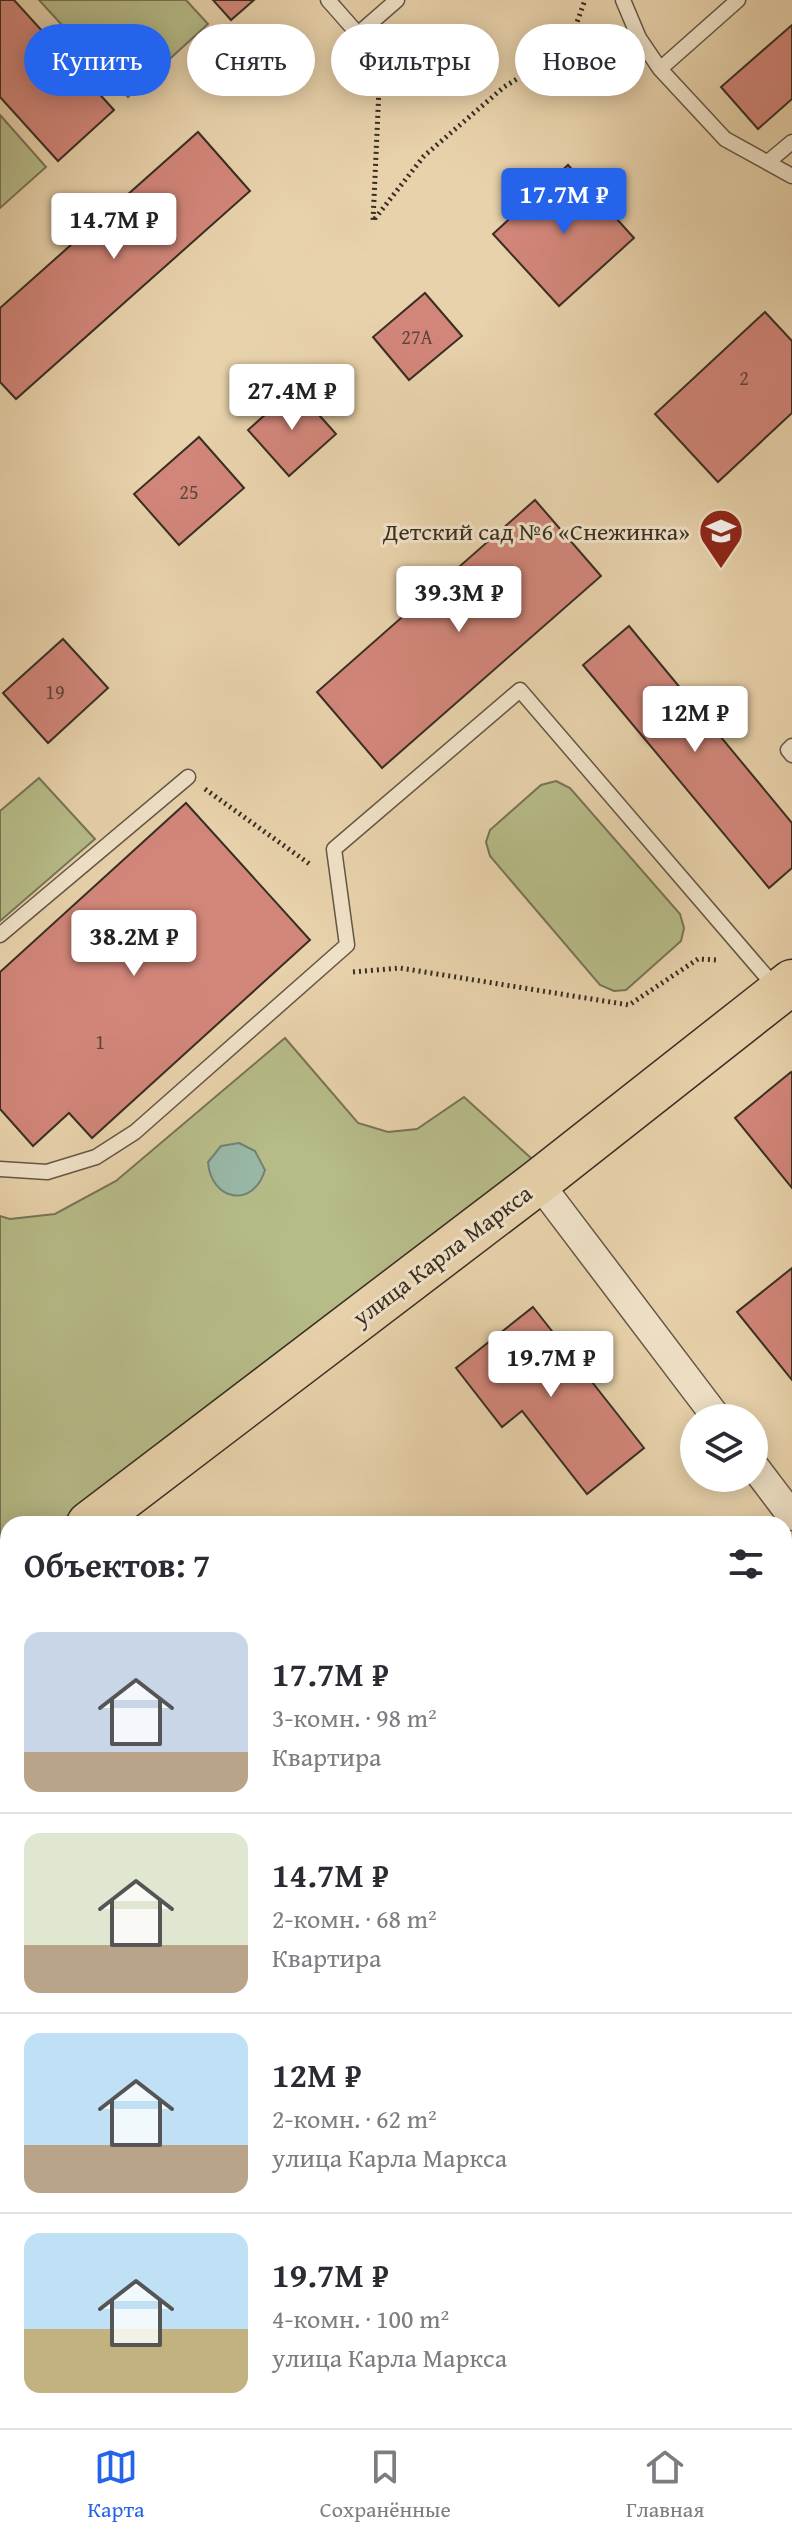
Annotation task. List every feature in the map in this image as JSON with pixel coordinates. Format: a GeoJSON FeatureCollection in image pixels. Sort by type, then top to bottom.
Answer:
{"type":"FeatureCollection","features":[{"type":"Feature","properties":{"kind":"main road","name":"улица Карла Маркса"},"geometry":{"type":"LineString","coordinates":[[100,1516],[538,1182],[775,979]]}},
{"type":"Feature","properties":{"kind":"street"},"geometry":{"type":"LineString","coordinates":[[538,1182],[706,1404]]}},
{"type":"Feature","properties":{"kind":"street"},"geometry":{"type":"LineString","coordinates":[[768,1484],[792,1516]]}},
{"type":"Feature","properties":{"kind":"lane"},"geometry":{"type":"LineString","coordinates":[[328,0],[358,34],[397,0]]}},
{"type":"Feature","properties":{"kind":"lane"},"geometry":{"type":"LineString","coordinates":[[623,0],[639,38],[660,69],[725,139],[792,176]]}},
{"type":"Feature","properties":{"kind":"lane"},"geometry":{"type":"LineString","coordinates":[[660,69],[738,0]]}},
{"type":"Feature","properties":{"kind":"lane"},"geometry":{"type":"LineString","coordinates":[[768,162],[792,142]]}},
{"type":"Feature","properties":{"kind":"lane"},"geometry":{"type":"LineString","coordinates":[[0,1169],[47,1172],[96,1157],[135,1132],[347,945],[334,849],[520,690],[775,979]]}},
{"type":"Feature","properties":{"kind":"lane"},"geometry":{"type":"LineString","coordinates":[[792,746],[788,750],[792,755]]}},
{"type":"Feature","properties":{"kind":"lane"},"geometry":{"type":"LineString","coordinates":[[0,935],[188,777]]}},
{"type":"Feature","properties":{"kind":"path"},"geometry":{"type":"LineString","coordinates":[[383,12],[373,221],[424,156],[504,87],[568,47],[585,0]]}},
{"type":"Feature","properties":{"kind":"path"},"geometry":{"type":"LineString","coordinates":[[188,777],[339,884]]}},
{"type":"Feature","properties":{"kind":"path"},"geometry":{"type":"LineString","coordinates":[[312,975],[400,968],[629,1005],[698,959],[775,979]]}},
{"type":"Feature","properties":{"kind":"green space"},"geometry":{"type":"Polygon","coordinates":[[[39,0],[186,0],[208,24],[187,24],[187,43],[171,58],[171,24],[61,24],[39,0]]]}},
{"type":"Feature","properties":{"kind":"green space"},"geometry":{"type":"Polygon","coordinates":[[[0,115],[46,167],[0,208],[0,115]]]}},
{"type":"Feature","properties":{"kind":"green space"},"geometry":{"type":"Polygon","coordinates":[[[39,778],[95,839],[0,921],[0,811],[39,778]]]}},
{"type":"Feature","properties":{"kind":"green space"},"geometry":{"type":"Polygon","coordinates":[[[556,781],[570,788],[680,914],[684,928],[681,941],[626,990],[614,991],[600,985],[490,856],[486,842],[490,830],[541,785],[556,781]]]}},
{"type":"Feature","properties":{"kind":"green space"},"geometry":{"type":"Polygon","coordinates":[[[285,1038],[358,1123],[388,1132],[417,1129],[464,1097],[532,1159],[67,1516],[0,1516],[0,1216],[10,1219],[55,1214],[116,1181],[285,1038]]]}},
{"type":"Feature","properties":{"kind":"shaded area"},"geometry":{"type":"Polygon","coordinates":[[[239,1143],[255,1151],[265,1170],[251,1191],[233,1195],[216,1185],[208,1162],[221,1146],[239,1143]]]}},
{"type":"Feature","properties":{"kind":"building"},"geometry":{"type":"Polygon","coordinates":[[[0,0],[14,0],[36,24],[24,24],[24,96],[101,96],[114,110],[58,161],[0,97],[0,0]]]}},
{"type":"Feature","properties":{"kind":"building"},"geometry":{"type":"Polygon","coordinates":[[[213,0],[254,0],[231,20],[213,0]]]}},
{"type":"Feature","properties":{"kind":"building"},"geometry":{"type":"Polygon","coordinates":[[[792,25],[792,99],[758,129],[721,87],[792,25]]]}},
{"type":"Feature","properties":{"kind":"building"},"geometry":{"type":"Polygon","coordinates":[[[198,132],[250,191],[16,399],[0,382],[0,308],[198,132]]]}},
{"type":"Feature","properties":{"kind":"building"},"geometry":{"type":"Polygon","coordinates":[[[568,165],[634,238],[559,306],[493,234],[568,165]]]}},
{"type":"Feature","properties":{"kind":"building"},"geometry":{"type":"Polygon","coordinates":[[[425,293],[462,336],[409,380],[373,337],[425,293]]]}},
{"type":"Feature","properties":{"kind":"building"},"geometry":{"type":"Polygon","coordinates":[[[765,312],[792,341],[792,413],[718,482],[655,414],[765,312]]]}},
{"type":"Feature","properties":{"kind":"building"},"geometry":{"type":"Polygon","coordinates":[[[295,388],[336,434],[289,476],[248,430],[295,388]]]}},
{"type":"Feature","properties":{"kind":"building"},"geometry":{"type":"Polygon","coordinates":[[[199,437],[244,488],[179,545],[134,494],[199,437]]]}},
{"type":"Feature","properties":{"kind":"building"},"geometry":{"type":"Polygon","coordinates":[[[535,500],[601,576],[382,768],[317,692],[535,500]]]}},
{"type":"Feature","properties":{"kind":"building"},"geometry":{"type":"Polygon","coordinates":[[[629,626],[792,823],[792,868],[769,888],[583,665],[629,626]]]}},
{"type":"Feature","properties":{"kind":"building"},"geometry":{"type":"Polygon","coordinates":[[[63,639],[108,688],[48,743],[3,693],[63,639]]]}},
{"type":"Feature","properties":{"kind":"building"},"geometry":{"type":"Polygon","coordinates":[[[186,803],[310,940],[92,1138],[69,1113],[33,1146],[0,1109],[0,972],[186,803]]]}},
{"type":"Feature","properties":{"kind":"building"},"geometry":{"type":"Polygon","coordinates":[[[792,1074],[792,1188],[735,1118],[792,1074]]]}},
{"type":"Feature","properties":{"kind":"building"},"geometry":{"type":"Polygon","coordinates":[[[792,1268],[792,1380],[737,1312],[792,1268]]]}},
{"type":"Feature","properties":{"kind":"building"},"geometry":{"type":"Polygon","coordinates":[[[533,1307],[644,1448],[587,1494],[522,1411],[502,1427],[456,1368],[533,1307]]]}},
{"type":"Feature","properties":{"kind":"place","name":"Детский сад №6 «Снежинка»"},"geometry":{"type":"Point","coordinates":[721,570]}}]}
